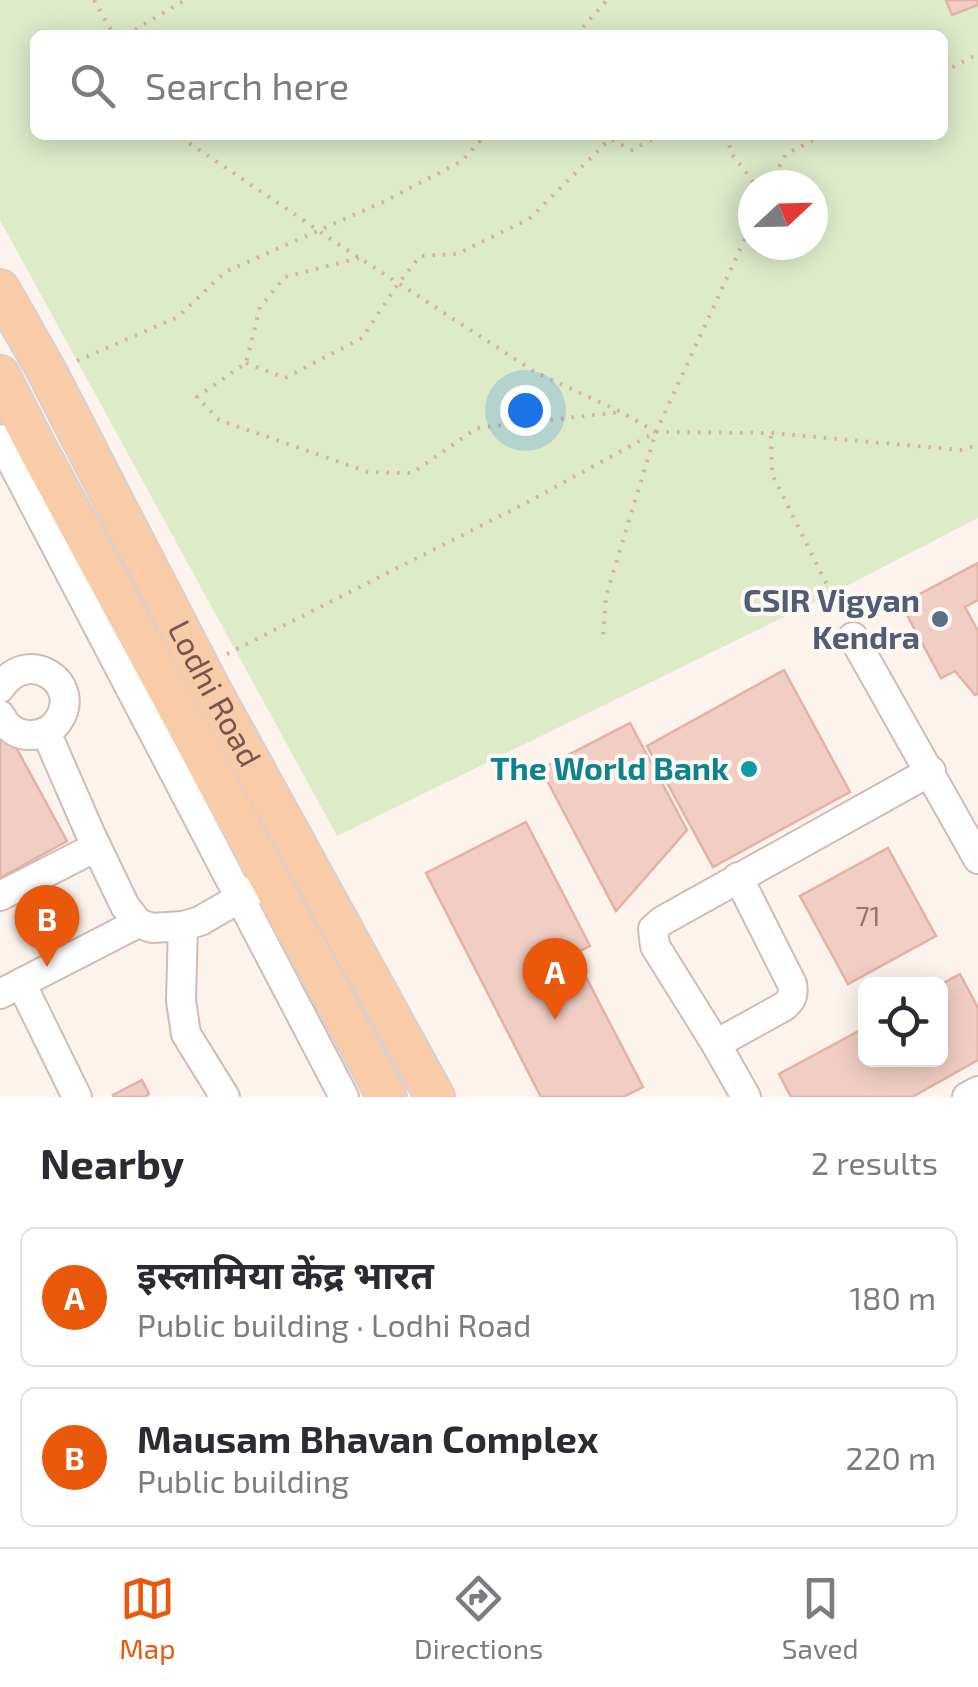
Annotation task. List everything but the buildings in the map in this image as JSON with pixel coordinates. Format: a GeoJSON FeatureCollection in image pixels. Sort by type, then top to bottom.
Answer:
{"type":"FeatureCollection","features":[{"type":"Feature","properties":{"kind":"main road","name":"Lodhi Road"},"geometry":{"type":"LineString","coordinates":[[0,288],[199,668],[435,1097]]}},
{"type":"Feature","properties":{"kind":"main road","name":"Lodhi Road"},"geometry":{"type":"LineString","coordinates":[[5,409],[44,461],[255,890],[387,1097]]}},
{"type":"Feature","properties":{"kind":"street"},"geometry":{"type":"LineString","coordinates":[[5,409],[55,388]]}},
{"type":"Feature","properties":{"kind":"street"},"geometry":{"type":"LineString","coordinates":[[854,636],[978,858]]}},
{"type":"Feature","properties":{"kind":"street"},"geometry":{"type":"LineString","coordinates":[[0,715],[12,730],[34,736],[55,726],[61,717],[64,696],[54,678],[36,668],[5,671]]}},
{"type":"Feature","properties":{"kind":"street"},"geometry":{"type":"LineString","coordinates":[[46,732],[96,848],[125,906],[138,923],[152,928],[183,926],[200,921],[255,890],[344,1097]]}},
{"type":"Feature","properties":{"kind":"street"},"geometry":{"type":"LineString","coordinates":[[746,1097],[655,946],[653,929],[738,877],[931,771]]}},
{"type":"Feature","properties":{"kind":"street"},"geometry":{"type":"LineString","coordinates":[[0,896],[96,848]]}},
{"type":"Feature","properties":{"kind":"street"},"geometry":{"type":"LineString","coordinates":[[716,1044],[783,1007],[794,992],[738,877]]}},
{"type":"Feature","properties":{"kind":"street"},"geometry":{"type":"LineString","coordinates":[[78,1097],[10,989],[138,923]]}},
{"type":"Feature","properties":{"kind":"street"},"geometry":{"type":"LineString","coordinates":[[183,926],[181,1001],[186,1034],[224,1097]]}},
{"type":"Feature","properties":{"kind":"street"},"geometry":{"type":"LineString","coordinates":[[967,1097],[978,1091]]}},
{"type":"Feature","properties":{"kind":"path"},"geometry":{"type":"LineString","coordinates":[[94,0],[111,30]]}},
{"type":"Feature","properties":{"kind":"path"},"geometry":{"type":"LineString","coordinates":[[135,30],[186,0]]}},
{"type":"Feature","properties":{"kind":"path"},"geometry":{"type":"LineString","coordinates":[[581,30],[608,0]]}},
{"type":"Feature","properties":{"kind":"path"},"geometry":{"type":"LineString","coordinates":[[948,69],[978,54]]}},
{"type":"Feature","properties":{"kind":"path"},"geometry":{"type":"LineString","coordinates":[[187,140],[535,372],[656,432]]}},
{"type":"Feature","properties":{"kind":"path"},"geometry":{"type":"LineString","coordinates":[[55,388],[78,361],[178,317],[225,272],[399,194],[462,160],[480,140]]}},
{"type":"Feature","properties":{"kind":"path"},"geometry":{"type":"LineString","coordinates":[[246,363],[286,378],[362,338],[420,256],[457,254],[529,219],[610,140],[632,150],[651,140]]}},
{"type":"Feature","properties":{"kind":"path"},"geometry":{"type":"LineString","coordinates":[[728,140],[731,153],[744,170]]}},
{"type":"Feature","properties":{"kind":"path"},"geometry":{"type":"LineString","coordinates":[[778,170],[786,154],[813,140]]}},
{"type":"Feature","properties":{"kind":"path"},"geometry":{"type":"LineString","coordinates":[[603,635],[606,596],[656,432],[738,254]]}},
{"type":"Feature","properties":{"kind":"path"},"geometry":{"type":"LineString","coordinates":[[359,258],[285,277],[260,307],[246,363],[197,397],[219,420],[368,472],[412,472],[476,428],[621,412]]}},
{"type":"Feature","properties":{"kind":"path"},"geometry":{"type":"LineString","coordinates":[[199,668],[524,504],[656,432],[771,433],[961,450],[978,444]]}},
{"type":"Feature","properties":{"kind":"path"},"geometry":{"type":"LineString","coordinates":[[771,433],[772,474],[854,636]]}},
{"type":"Feature","properties":{"kind":"green space"},"geometry":{"type":"Polygon","coordinates":[[[0,0],[978,0],[978,518],[337,836],[0,220],[0,0]]]}},
{"type":"Feature","properties":{"kind":"place","name":"CSIR Vigyan Kendra"},"geometry":{"type":"Point","coordinates":[940,619]}},
{"type":"Feature","properties":{"kind":"place","name":"The World Bank"},"geometry":{"type":"Point","coordinates":[749,769]}},
{"type":"Feature","properties":{"kind":"place","name":"Mausam Bhavan Complex"},"geometry":{"type":"Point","coordinates":[47,967]}},
{"type":"Feature","properties":{"kind":"place","name":"इस्लामिया केंद्र भारत"},"geometry":{"type":"Point","coordinates":[555,1020]}}]}
